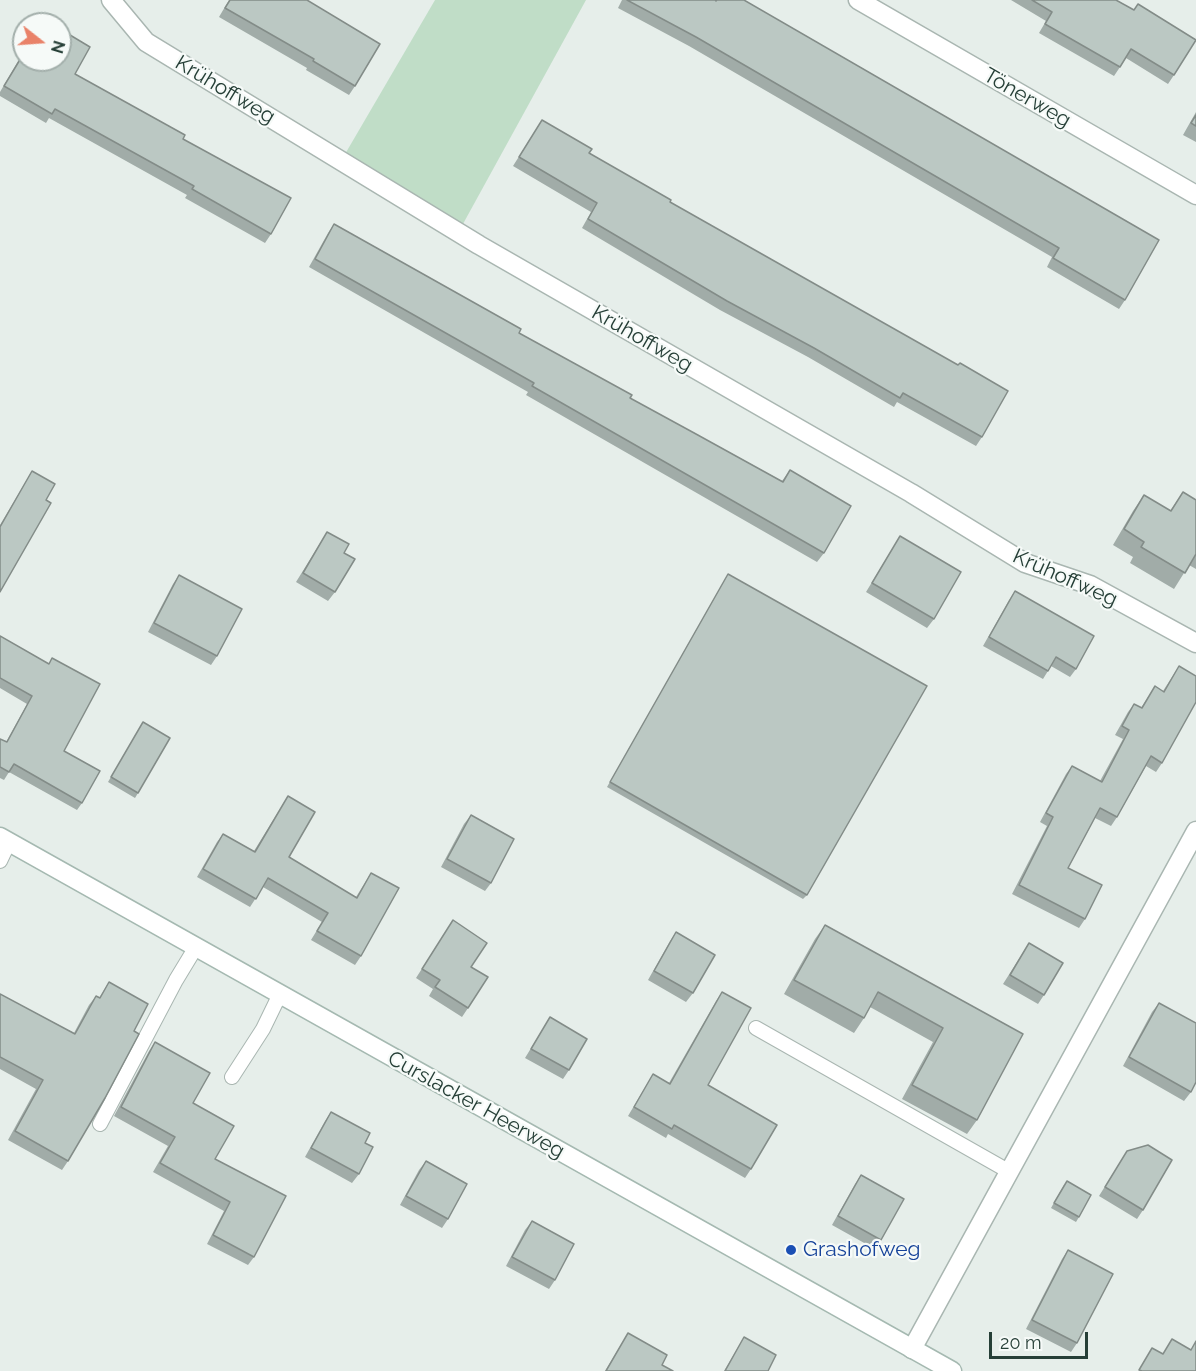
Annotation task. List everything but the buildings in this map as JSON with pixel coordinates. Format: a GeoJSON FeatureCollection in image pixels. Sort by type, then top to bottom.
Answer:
{"type":"FeatureCollection","features":[{"type":"Feature","properties":{"kind":"street","name":"Krühoffweg"},"geometry":{"type":"LineString","coordinates":[[111,0],[146,42],[479,245],[912,493],[1025,563],[1090,585],[1196,643]]}},
{"type":"Feature","properties":{"kind":"street","name":"Tönerweg"},"geometry":{"type":"LineString","coordinates":[[858,0],[1196,195]]}},
{"type":"Feature","properties":{"kind":"street"},"geometry":{"type":"LineString","coordinates":[[912,1349],[1196,831]]}},
{"type":"Feature","properties":{"kind":"street","name":"Curslacker Heerweg"},"geometry":{"type":"LineString","coordinates":[[4,840],[952,1371]]}},
{"type":"Feature","properties":{"kind":"lane"},"geometry":{"type":"LineString","coordinates":[[0,861],[4,840]]}},
{"type":"Feature","properties":{"kind":"lane"},"geometry":{"type":"LineString","coordinates":[[100,1124],[176,980],[196,947]]}},
{"type":"Feature","properties":{"kind":"lane"},"geometry":{"type":"LineString","coordinates":[[232,1077],[263,1029],[280,994]]}},
{"type":"Feature","properties":{"kind":"lane"},"geometry":{"type":"LineString","coordinates":[[756,1028],[1010,1172]]}},
{"type":"Feature","properties":{"kind":"green space"},"geometry":{"type":"Polygon","coordinates":[[[435,0],[586,0],[458,233],[341,161],[435,0]]]}},
{"type":"Feature","properties":{"kind":"place","name":"Grashofweg"},"geometry":{"type":"Point","coordinates":[791,1250]}}]}
